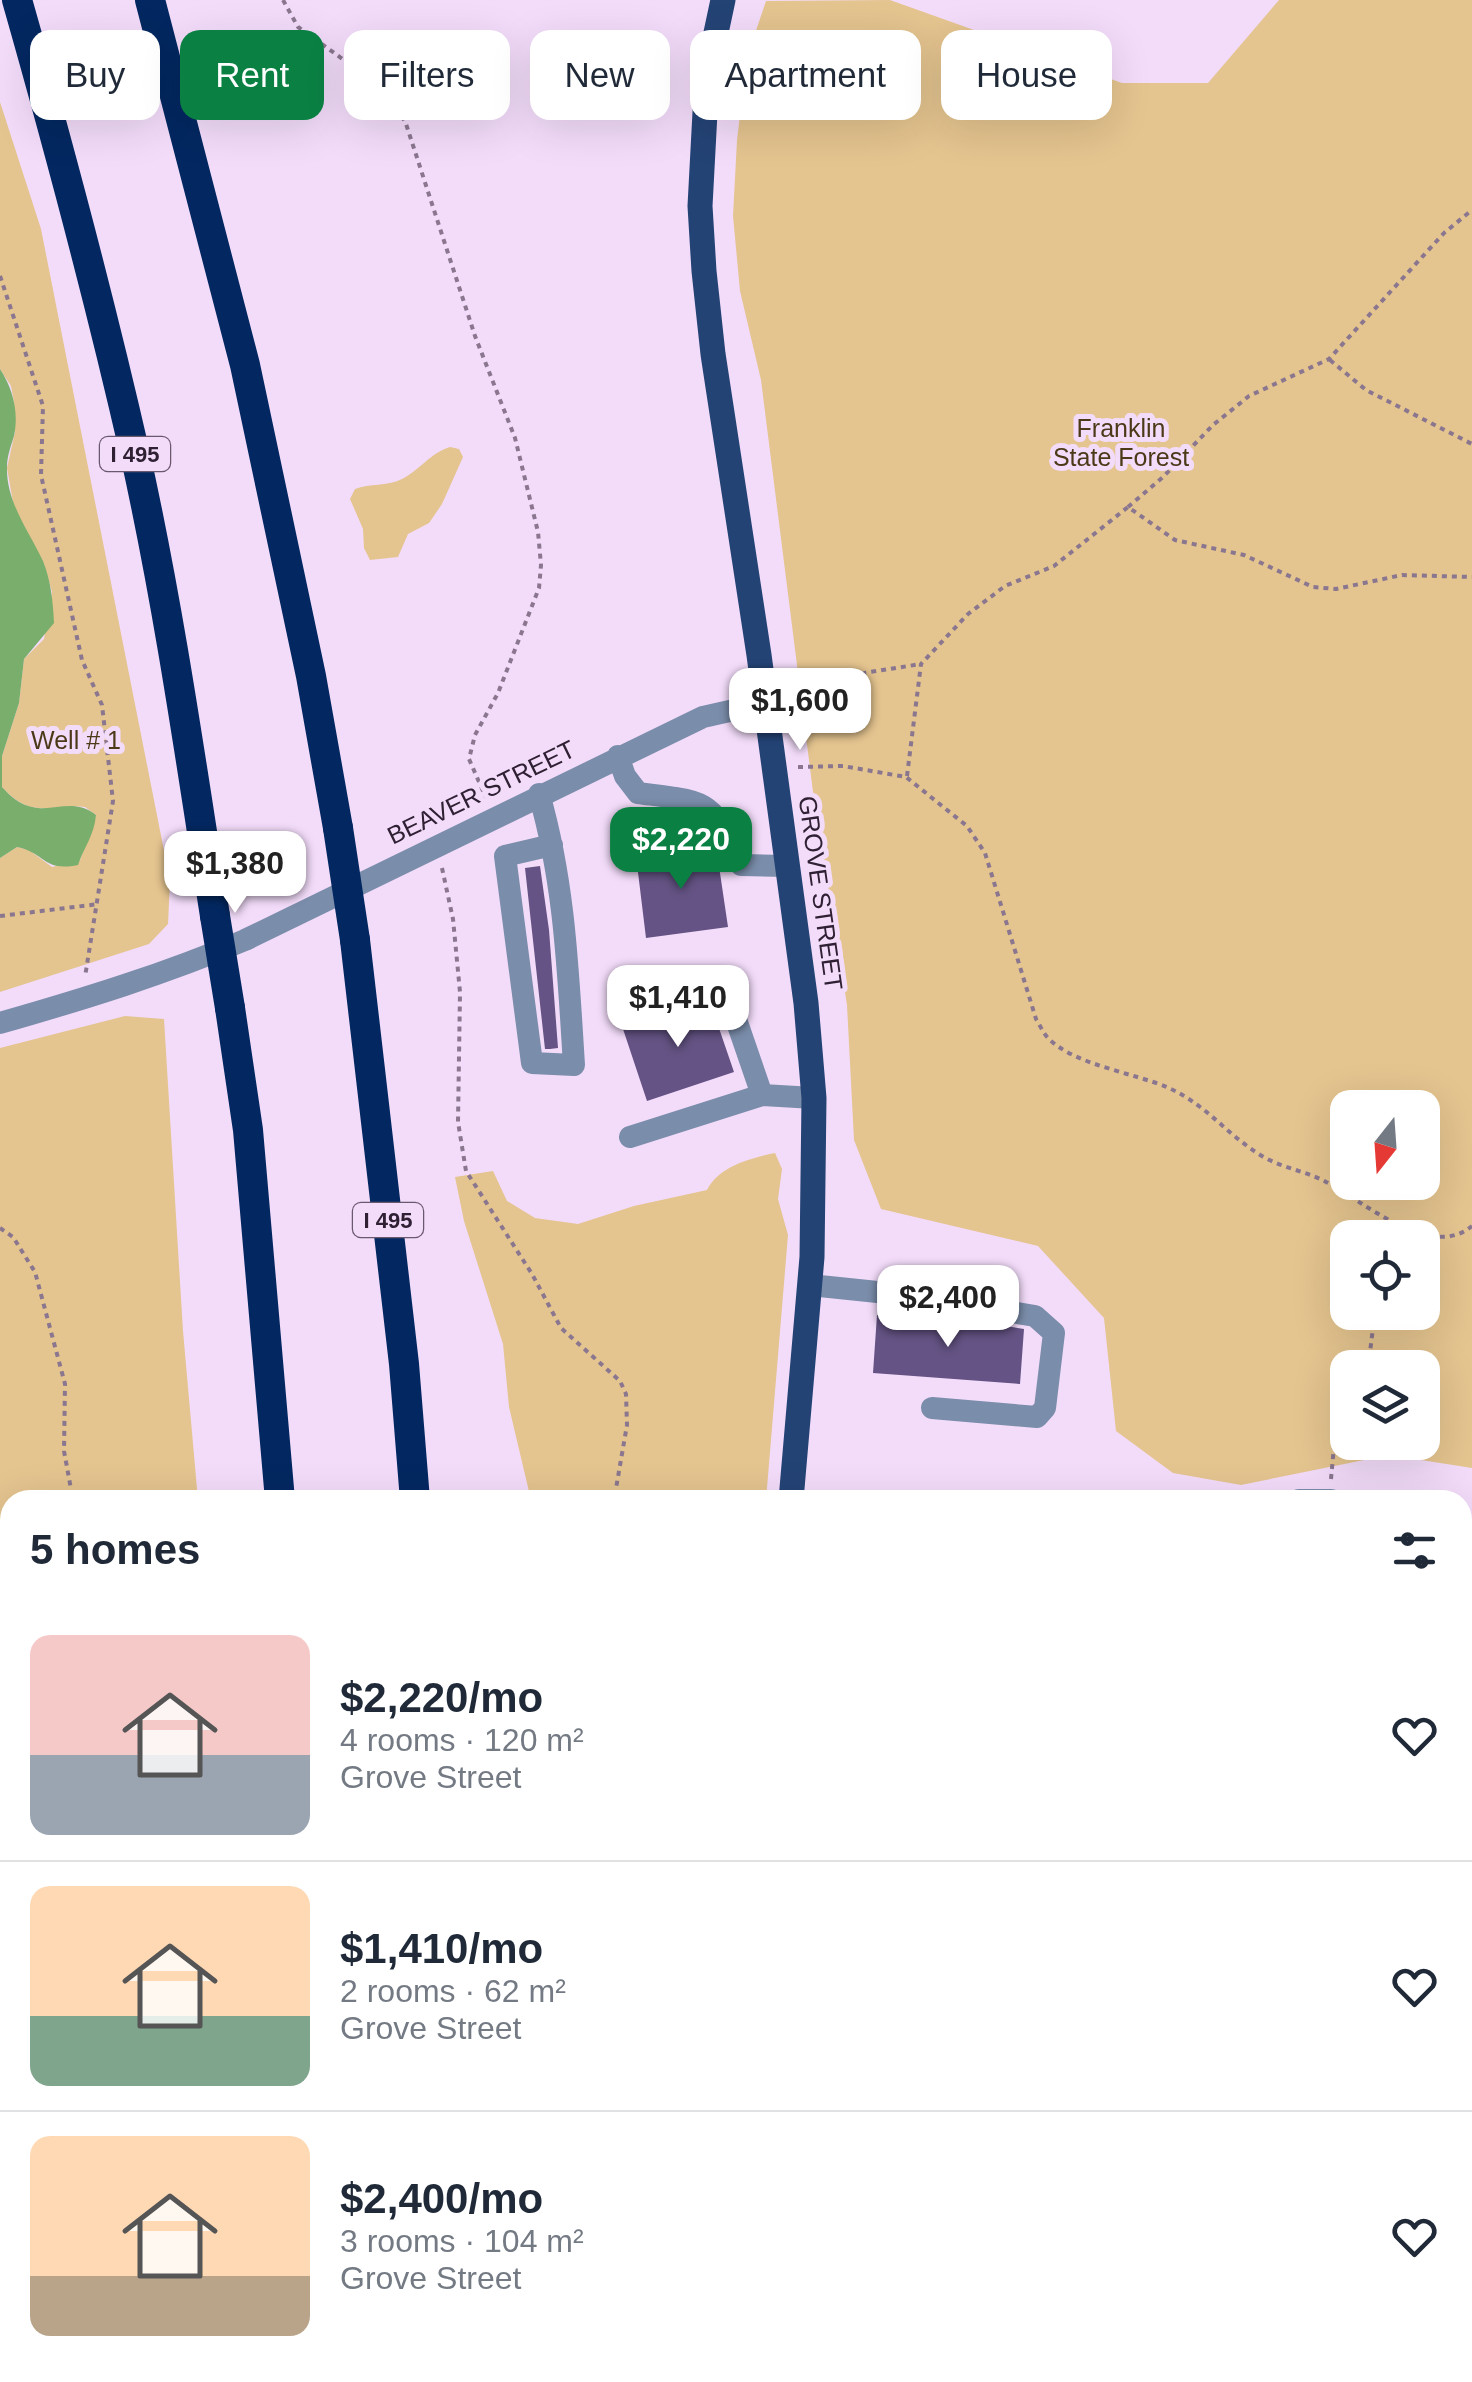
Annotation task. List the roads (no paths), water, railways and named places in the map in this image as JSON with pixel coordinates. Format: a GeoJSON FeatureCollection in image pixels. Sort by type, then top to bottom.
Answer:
{"type":"FeatureCollection","features":[{"type":"Feature","properties":{"kind":"highway","name":"I 495"},"geometry":{"type":"LineString","coordinates":[[17,0],[80,220],[136,458],[178,678],[248,1130],[279,1490]]}},
{"type":"Feature","properties":{"kind":"highway","name":"I 495"},"geometry":{"type":"LineString","coordinates":[[150,0],[245,365],[312,676],[355,940],[404,1364],[414,1490]]}},
{"type":"Feature","properties":{"kind":"main road","name":"GROVE STREET"},"geometry":{"type":"LineString","coordinates":[[723,0],[707,75],[700,206],[703,255],[713,354],[806,1002],[814,1098],[814,1212],[793,1490]]}},
{"type":"Feature","properties":{"kind":"street","name":"BEAVER STREET"},"geometry":{"type":"LineString","coordinates":[[0,1022],[185,966],[618,756],[703,717],[734,710],[764,696]]}},
{"type":"Feature","properties":{"kind":"street"},"geometry":{"type":"LineString","coordinates":[[618,756],[625,776],[638,793],[700,801],[720,818],[742,865],[786,866]]}},
{"type":"Feature","properties":{"kind":"street"},"geometry":{"type":"LineString","coordinates":[[539,794],[552,845],[564,909],[574,1064],[532,1064],[505,856],[552,845]]}},
{"type":"Feature","properties":{"kind":"street"},"geometry":{"type":"LineString","coordinates":[[729,999],[762,1095]]}},
{"type":"Feature","properties":{"kind":"street"},"geometry":{"type":"LineString","coordinates":[[630,1138],[762,1095],[814,1098]]}},
{"type":"Feature","properties":{"kind":"street"},"geometry":{"type":"LineString","coordinates":[[810,1284],[916,1296],[1035,1316],[1054,1333],[1045,1408],[1037,1417],[932,1408]]}},
{"type":"Feature","properties":{"kind":"park label","name":"Franklin State Forest"},"geometry":{"type":"Point","coordinates":[1121,442]}},
{"type":"Feature","properties":{"kind":"park label","name":"Well # 1"},"geometry":{"type":"Point","coordinates":[76,740]}}]}
